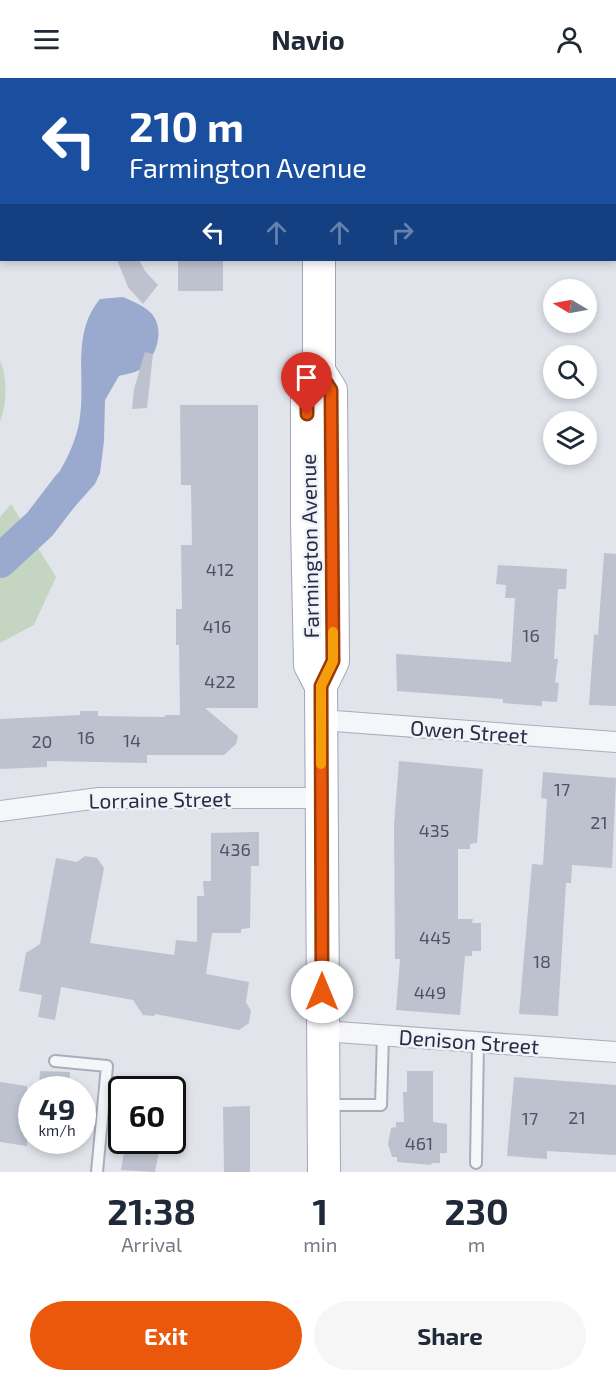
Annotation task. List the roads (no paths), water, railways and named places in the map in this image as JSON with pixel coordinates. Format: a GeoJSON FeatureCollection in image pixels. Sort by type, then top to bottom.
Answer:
{"type":"FeatureCollection","features":[{"type":"Feature","properties":{"kind":"main road","name":"Farmington Avenue"},"geometry":{"type":"LineString","coordinates":[[319,261],[319,371],[331,390],[334,550],[333,661],[321,686],[324,1172]]}},
{"type":"Feature","properties":{"kind":"street","name":"Owen Street"},"geometry":{"type":"LineString","coordinates":[[321,720],[616,742]]}},
{"type":"Feature","properties":{"kind":"street","name":"Lorraine Street"},"geometry":{"type":"LineString","coordinates":[[0,811],[99,798],[321,798]]}},
{"type":"Feature","properties":{"kind":"street","name":"Denison Street"},"geometry":{"type":"LineString","coordinates":[[323,1031],[616,1052]]}},
{"type":"Feature","properties":{"kind":"lane"},"geometry":{"type":"LineString","coordinates":[[324,1105],[381,1105],[382,1035]]}},
{"type":"Feature","properties":{"kind":"lane"},"geometry":{"type":"LineString","coordinates":[[476,1163],[478,1042]]}},
{"type":"Feature","properties":{"kind":"lane"},"geometry":{"type":"LineString","coordinates":[[55,1061],[107,1066],[97,1172]]}},
{"type":"Feature","properties":{"kind":"water"},"geometry":{"type":"Polygon","coordinates":[[[123,297],[142,306],[156,320],[158,335],[155,351],[147,364],[139,370],[119,376],[105,400],[104,441],[100,473],[95,484],[51,533],[40,524],[35,508],[62,468],[76,435],[81,407],[81,358],[85,328],[100,299],[123,297]]]}},
{"type":"Feature","properties":{"kind":"waterway"},"geometry":{"type":"LineString","coordinates":[[0,561],[40,524],[69,486]]}}]}
